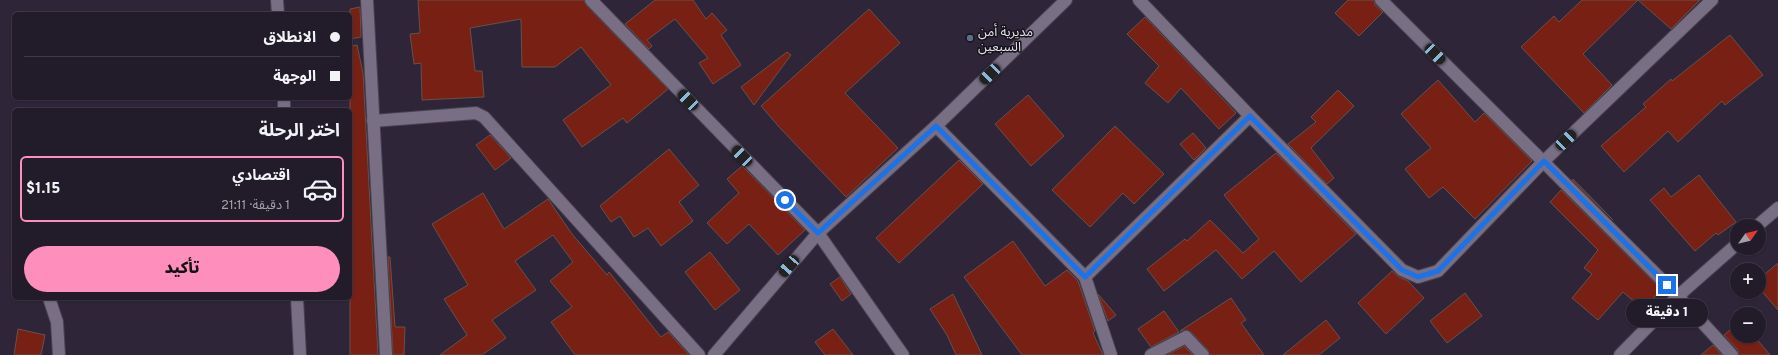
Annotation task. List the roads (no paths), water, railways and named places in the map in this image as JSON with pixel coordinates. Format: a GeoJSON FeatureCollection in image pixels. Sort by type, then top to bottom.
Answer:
{"type":"FeatureCollection","features":[{"type":"Feature","properties":{"kind":"street"},"geometry":{"type":"LineString","coordinates":[[277,0],[278,12]]}},
{"type":"Feature","properties":{"kind":"street"},"geometry":{"type":"LineString","coordinates":[[367,0],[386,355]]}},
{"type":"Feature","properties":{"kind":"street"},"geometry":{"type":"LineString","coordinates":[[591,0],[818,233],[903,355]]}},
{"type":"Feature","properties":{"kind":"street"},"geometry":{"type":"LineString","coordinates":[[714,355],[818,233],[936,126],[1066,0]]}},
{"type":"Feature","properties":{"kind":"street"},"geometry":{"type":"LineString","coordinates":[[1139,0],[1250,116],[1402,270],[1418,277],[1438,271],[1544,161],[1712,0]]}},
{"type":"Feature","properties":{"kind":"street"},"geometry":{"type":"LineString","coordinates":[[1381,0],[1678,296],[1732,355]]}},
{"type":"Feature","properties":{"kind":"street"},"geometry":{"type":"LineString","coordinates":[[373,121],[476,113],[484,117],[699,355]]}},
{"type":"Feature","properties":{"kind":"street"},"geometry":{"type":"LineString","coordinates":[[1085,277],[1250,116]]}},
{"type":"Feature","properties":{"kind":"street"},"geometry":{"type":"LineString","coordinates":[[936,126],[1085,277],[1111,355]]}},
{"type":"Feature","properties":{"kind":"street"},"geometry":{"type":"LineString","coordinates":[[1765,219],[1778,208]]}},
{"type":"Feature","properties":{"kind":"street"},"geometry":{"type":"LineString","coordinates":[[1620,355],[1678,296],[1730,250]]}},
{"type":"Feature","properties":{"kind":"street"},"geometry":{"type":"LineString","coordinates":[[51,300],[57,322],[59,355]]}},
{"type":"Feature","properties":{"kind":"street"},"geometry":{"type":"LineString","coordinates":[[297,300],[300,355]]}},
{"type":"Feature","properties":{"kind":"street"},"geometry":{"type":"LineString","coordinates":[[1151,355],[1186,337],[1203,355]]}},
{"type":"Feature","properties":{"kind":"place","name":"مديرية أمن السبعين"},"geometry":{"type":"Point","coordinates":[970,38]}}]}
